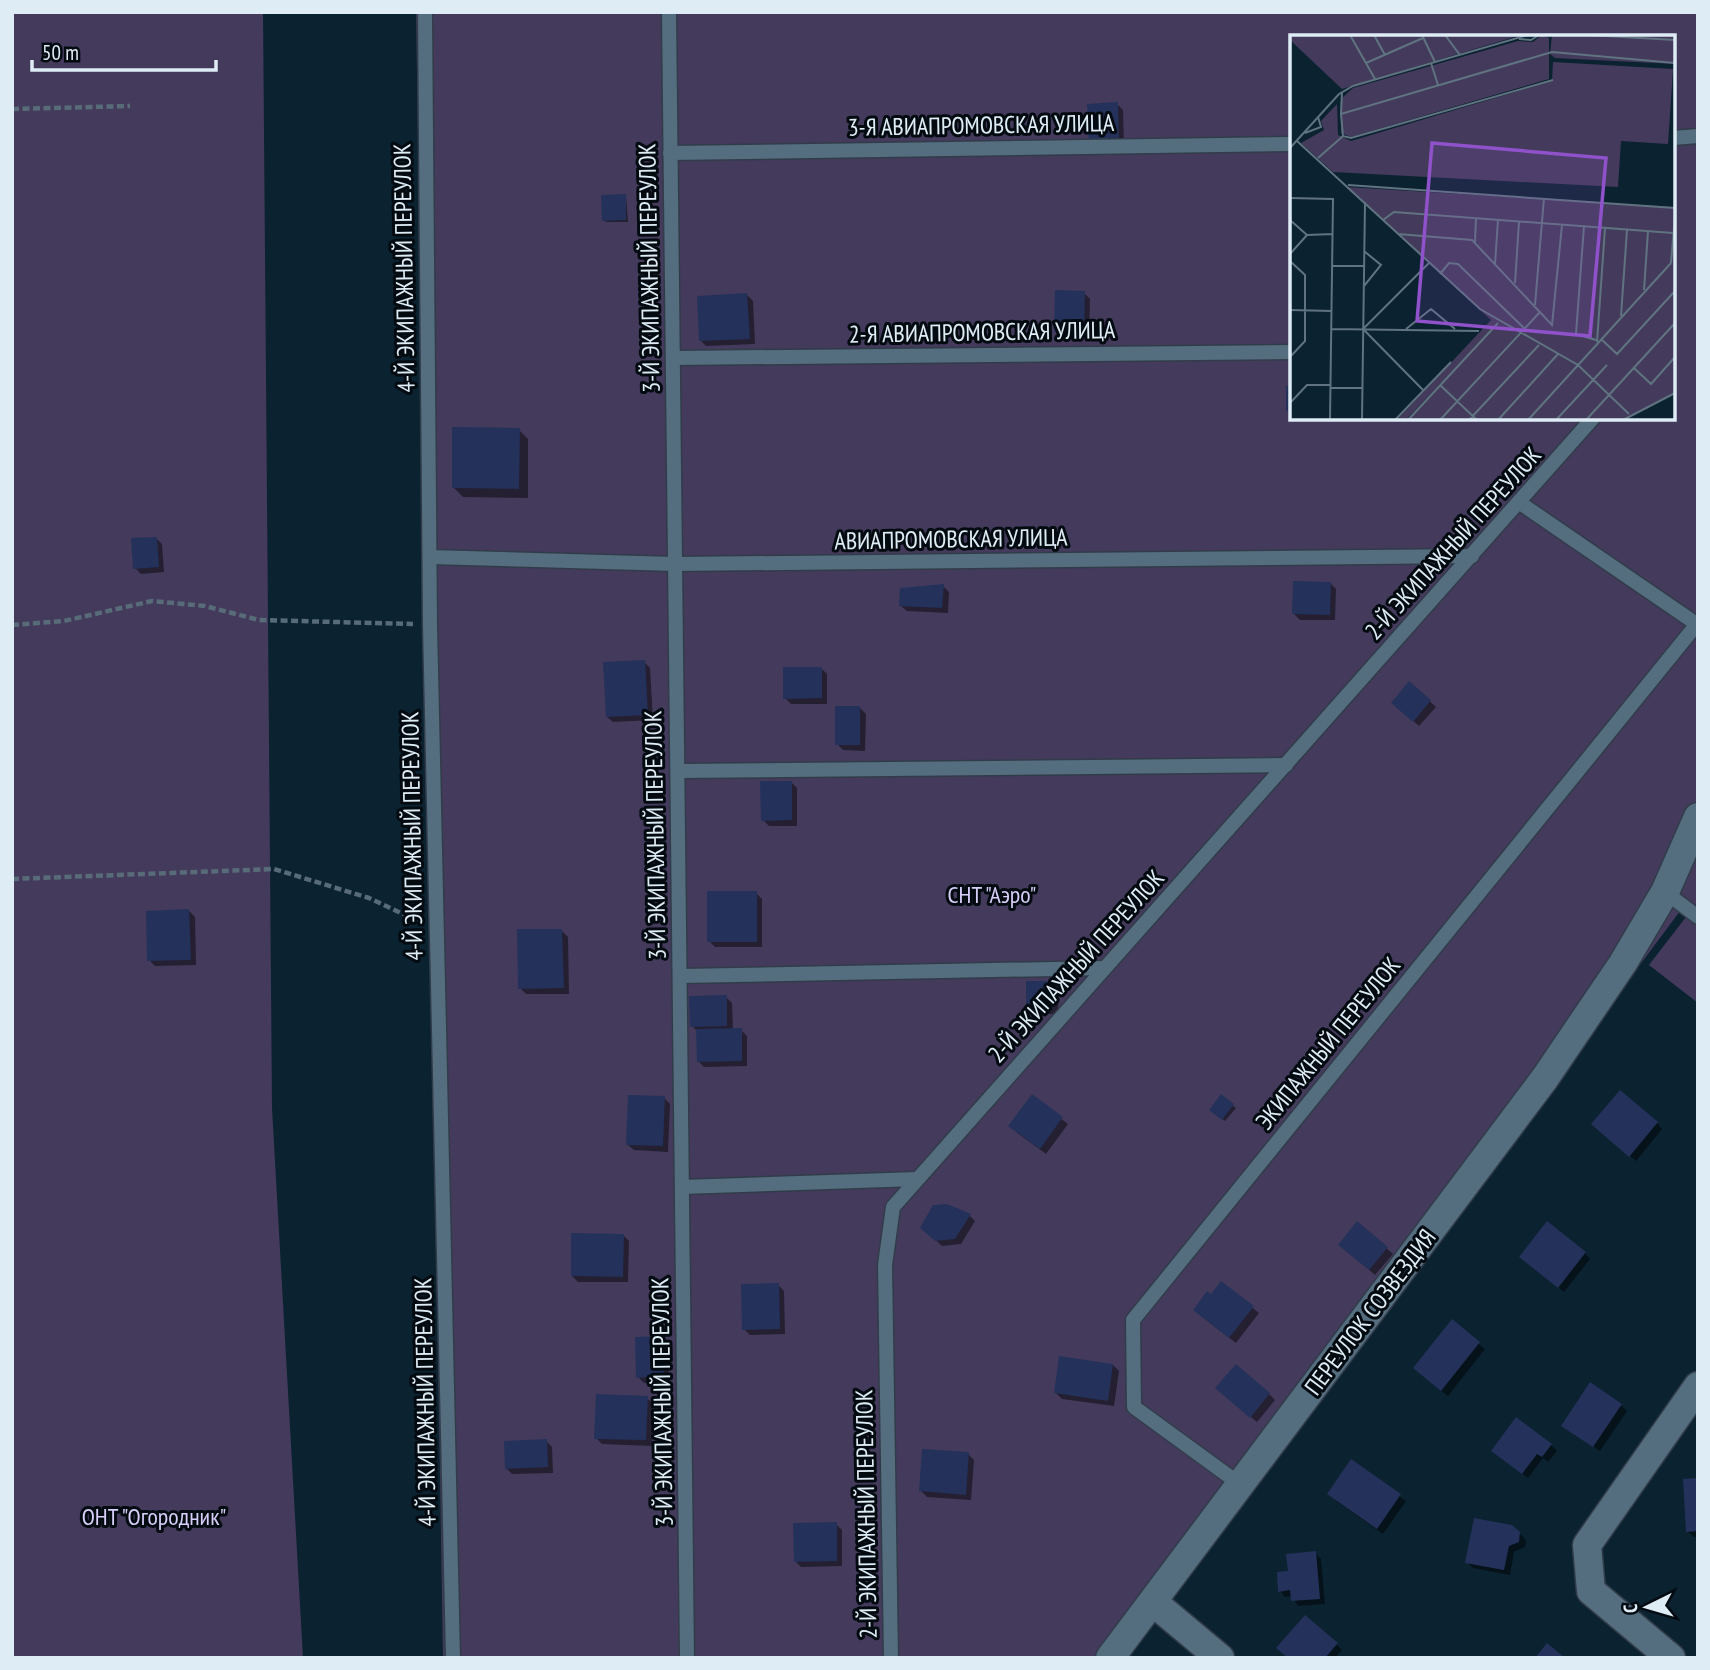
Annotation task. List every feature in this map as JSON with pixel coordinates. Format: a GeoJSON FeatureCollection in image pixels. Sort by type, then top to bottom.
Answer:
{"type":"FeatureCollection","features":[{"type":"Feature","properties":{"kind":"street","name":"ПЕРЕУЛОК СОЗВЕЗДИЯ"},"geometry":{"type":"LineString","coordinates":[[1110,1658],[1545,1078],[1623,962],[1665,892],[1698,817]]}},
{"type":"Feature","properties":{"kind":"street"},"geometry":{"type":"LineString","coordinates":[[1671,1658],[1591,1591],[1587,1545],[1698,1386]]}},
{"type":"Feature","properties":{"kind":"street"},"geometry":{"type":"LineString","coordinates":[[1153,1602],[1220,1658]]}},
{"type":"Feature","properties":{"kind":"lane","name":"4-Й ЭКИПАЖНЫЙ ПЕРЕУЛОК"},"geometry":{"type":"LineString","coordinates":[[425,12],[430,624],[453,1658]]}},
{"type":"Feature","properties":{"kind":"lane","name":"3-Й ЭКИПАЖНЫЙ ПЕРЕУЛОК"},"geometry":{"type":"LineString","coordinates":[[669,12],[687,1658]]}},
{"type":"Feature","properties":{"kind":"lane"},"geometry":{"type":"LineString","coordinates":[[1675,138],[1698,136]]}},
{"type":"Feature","properties":{"kind":"lane","name":"3-Я АВИАПРОМОВСКАЯ УЛИЦА"},"geometry":{"type":"LineString","coordinates":[[670,153],[1290,144]]}},
{"type":"Feature","properties":{"kind":"lane","name":"2-Я АВИАПРОМОВСКАЯ УЛИЦА"},"geometry":{"type":"LineString","coordinates":[[673,358],[1290,352]]}},
{"type":"Feature","properties":{"kind":"lane","name":"2-Й ЭКИПАЖНЫЙ ПЕРЕУЛОК"},"geometry":{"type":"LineString","coordinates":[[891,1658],[885,1265],[893,1207],[1591,420]]}},
{"type":"Feature","properties":{"kind":"lane"},"geometry":{"type":"LineString","coordinates":[[1520,503],[1697,624]]}},
{"type":"Feature","properties":{"kind":"lane","name":"АВИАПРОМОВСКАЯ УЛИЦА"},"geometry":{"type":"LineString","coordinates":[[430,557],[675,564],[1472,556]]}},
{"type":"Feature","properties":{"kind":"lane","name":"ЭКИПАЖНЫЙ ПЕРЕУЛОК"},"geometry":{"type":"LineString","coordinates":[[1241,1485],[1134,1407],[1133,1320],[1697,624]]}},
{"type":"Feature","properties":{"kind":"lane"},"geometry":{"type":"LineString","coordinates":[[677,771],[1286,765]]}},
{"type":"Feature","properties":{"kind":"lane"},"geometry":{"type":"LineString","coordinates":[[1665,892],[1698,917]]}},
{"type":"Feature","properties":{"kind":"lane"},"geometry":{"type":"LineString","coordinates":[[680,976],[1104,968]]}},
{"type":"Feature","properties":{"kind":"lane"},"geometry":{"type":"LineString","coordinates":[[682,1187],[917,1179]]}},
{"type":"Feature","properties":{"kind":"path"},"geometry":{"type":"LineString","coordinates":[[12,108],[130,106]]}},
{"type":"Feature","properties":{"kind":"path"},"geometry":{"type":"LineString","coordinates":[[12,625],[64,621],[152,601],[205,606],[259,620],[430,624]]}},
{"type":"Feature","properties":{"kind":"path"},"geometry":{"type":"LineString","coordinates":[[12,879],[274,869],[369,898],[437,929]]}},
{"type":"Feature","properties":{"kind":"green space","name":"ОНТ \"Огородник\""},"geometry":{"type":"Polygon","coordinates":[[[12,12],[263,12],[272,1108],[303,1658],[12,1658],[12,12]]]}},
{"type":"Feature","properties":{"kind":"green space","name":"СНТ \"Аэро\""},"geometry":{"type":"Polygon","coordinates":[[[416,12],[1698,12],[1698,912],[1686,903],[1124,1658],[443,1658],[416,12]]]}},
{"type":"Feature","properties":{"kind":"green space"},"geometry":{"type":"Polygon","coordinates":[[[1686,917],[1698,926],[1698,1003],[1649,965],[1686,917]]]}},
{"type":"Feature","properties":{"kind":"building"},"geometry":{"type":"Polygon","coordinates":[[[1118,102],[1119,142],[1089,143],[1087,104],[1118,102]]]}},
{"type":"Feature","properties":{"kind":"building"},"geometry":{"type":"Polygon","coordinates":[[[626,194],[626,220],[602,221],[601,195],[626,194]]]}},
{"type":"Feature","properties":{"kind":"building"},"geometry":{"type":"Polygon","coordinates":[[[1055,290],[1085,291],[1084,333],[1054,332],[1055,290]]]}},
{"type":"Feature","properties":{"kind":"building"},"geometry":{"type":"Polygon","coordinates":[[[747,293],[750,339],[699,341],[697,296],[747,293]]]}},
{"type":"Feature","properties":{"kind":"building"},"geometry":{"type":"Polygon","coordinates":[[[1286,386],[1290,386],[1290,411],[1286,411],[1286,386]]]}},
{"type":"Feature","properties":{"kind":"building"},"geometry":{"type":"Polygon","coordinates":[[[452,427],[520,428],[519,489],[452,488],[452,427]]]}},
{"type":"Feature","properties":{"kind":"building"},"geometry":{"type":"Polygon","coordinates":[[[157,537],[159,567],[133,569],[131,538],[157,537]]]}},
{"type":"Feature","properties":{"kind":"building"},"geometry":{"type":"Polygon","coordinates":[[[1293,581],[1331,582],[1330,615],[1292,614],[1293,581]]]}},
{"type":"Feature","properties":{"kind":"building"},"geometry":{"type":"Polygon","coordinates":[[[944,584],[942,608],[899,606],[900,588],[944,584]]]}},
{"type":"Feature","properties":{"kind":"building"},"geometry":{"type":"Polygon","coordinates":[[[645,660],[648,715],[606,717],[603,662],[645,660]]]}},
{"type":"Feature","properties":{"kind":"building"},"geometry":{"type":"Polygon","coordinates":[[[783,667],[822,667],[822,698],[783,699],[783,667]]]}},
{"type":"Feature","properties":{"kind":"building"},"geometry":{"type":"Polygon","coordinates":[[[1409,681],[1431,700],[1413,722],[1391,703],[1409,681]]]}},
{"type":"Feature","properties":{"kind":"building"},"geometry":{"type":"Polygon","coordinates":[[[835,706],[860,706],[860,745],[835,745],[835,706]]]}},
{"type":"Feature","properties":{"kind":"building"},"geometry":{"type":"Polygon","coordinates":[[[760,781],[792,781],[792,820],[761,821],[760,781]]]}},
{"type":"Feature","properties":{"kind":"building"},"geometry":{"type":"Polygon","coordinates":[[[707,891],[757,891],[757,942],[707,942],[707,891]]]}},
{"type":"Feature","properties":{"kind":"building"},"geometry":{"type":"Polygon","coordinates":[[[189,909],[191,960],[147,961],[146,911],[189,909]]]}},
{"type":"Feature","properties":{"kind":"building"},"geometry":{"type":"Polygon","coordinates":[[[517,929],[562,929],[564,988],[518,989],[517,929]]]}},
{"type":"Feature","properties":{"kind":"building"},"geometry":{"type":"Polygon","coordinates":[[[1026,981],[1054,981],[1053,1009],[1026,1009],[1026,981]]]}},
{"type":"Feature","properties":{"kind":"building"},"geometry":{"type":"Polygon","coordinates":[[[727,995],[727,1026],[690,1027],[689,996],[727,995]]]}},
{"type":"Feature","properties":{"kind":"building"},"geometry":{"type":"Polygon","coordinates":[[[742,1028],[742,1061],[697,1062],[696,1029],[742,1028]]]}},
{"type":"Feature","properties":{"kind":"building"},"geometry":{"type":"Polygon","coordinates":[[[1620,1090],[1658,1122],[1629,1157],[1591,1124],[1620,1090]]]}},
{"type":"Feature","properties":{"kind":"building"},"geometry":{"type":"Polygon","coordinates":[[[1032,1094],[1063,1117],[1040,1149],[1008,1126],[1032,1094]]]}},
{"type":"Feature","properties":{"kind":"building"},"geometry":{"type":"Polygon","coordinates":[[[1221,1094],[1234,1104],[1222,1120],[1209,1110],[1221,1094]]]}},
{"type":"Feature","properties":{"kind":"building"},"geometry":{"type":"Polygon","coordinates":[[[628,1095],[665,1096],[663,1146],[626,1145],[628,1095]]]}},
{"type":"Feature","properties":{"kind":"building"},"geometry":{"type":"Polygon","coordinates":[[[947,1204],[971,1214],[955,1239],[935,1241],[920,1228],[933,1205],[947,1204]]]}},
{"type":"Feature","properties":{"kind":"building"},"geometry":{"type":"Polygon","coordinates":[[[1357,1221],[1388,1247],[1369,1270],[1338,1245],[1357,1221]]]}},
{"type":"Feature","properties":{"kind":"building"},"geometry":{"type":"Polygon","coordinates":[[[1547,1221],[1586,1252],[1558,1288],[1519,1257],[1547,1221]]]}},
{"type":"Feature","properties":{"kind":"building"},"geometry":{"type":"Polygon","coordinates":[[[571,1233],[624,1234],[623,1277],[571,1276],[571,1233]]]}},
{"type":"Feature","properties":{"kind":"building"},"geometry":{"type":"Polygon","coordinates":[[[1221,1281],[1254,1306],[1229,1338],[1193,1310],[1207,1291],[1211,1294],[1221,1281]]]}},
{"type":"Feature","properties":{"kind":"building"},"geometry":{"type":"Polygon","coordinates":[[[779,1283],[780,1329],[742,1330],[741,1284],[779,1283]]]}},
{"type":"Feature","properties":{"kind":"building"},"geometry":{"type":"Polygon","coordinates":[[[1452,1319],[1480,1342],[1441,1391],[1413,1368],[1452,1319]]]}},
{"type":"Feature","properties":{"kind":"building"},"geometry":{"type":"Polygon","coordinates":[[[663,1336],[664,1376],[636,1378],[635,1337],[663,1336]]]}},
{"type":"Feature","properties":{"kind":"building"},"geometry":{"type":"Polygon","coordinates":[[[1059,1356],[1113,1364],[1108,1401],[1054,1393],[1059,1356]]]}},
{"type":"Feature","properties":{"kind":"building"},"geometry":{"type":"Polygon","coordinates":[[[1236,1364],[1270,1393],[1250,1418],[1215,1388],[1236,1364]]]}},
{"type":"Feature","properties":{"kind":"building"},"geometry":{"type":"Polygon","coordinates":[[[1590,1382],[1622,1404],[1593,1447],[1561,1426],[1590,1382]]]}},
{"type":"Feature","properties":{"kind":"building"},"geometry":{"type":"Polygon","coordinates":[[[596,1394],[648,1396],[646,1440],[594,1439],[596,1394]]]}},
{"type":"Feature","properties":{"kind":"building"},"geometry":{"type":"Polygon","coordinates":[[[1516,1417],[1552,1444],[1542,1457],[1537,1454],[1522,1474],[1491,1451],[1516,1417]]]}},
{"type":"Feature","properties":{"kind":"building"},"geometry":{"type":"Polygon","coordinates":[[[547,1439],[548,1467],[505,1469],[504,1441],[547,1439]]]}},
{"type":"Feature","properties":{"kind":"building"},"geometry":{"type":"Polygon","coordinates":[[[922,1449],[969,1452],[966,1495],[919,1491],[922,1449]]]}},
{"type":"Feature","properties":{"kind":"building"},"geometry":{"type":"Polygon","coordinates":[[[1351,1459],[1401,1494],[1377,1529],[1327,1494],[1351,1459]]]}},
{"type":"Feature","properties":{"kind":"building"},"geometry":{"type":"Polygon","coordinates":[[[1698,1478],[1698,1531],[1686,1532],[1683,1479],[1698,1478]]]}},
{"type":"Feature","properties":{"kind":"building"},"geometry":{"type":"Polygon","coordinates":[[[1474,1518],[1512,1525],[1520,1532],[1519,1542],[1509,1546],[1504,1570],[1465,1563],[1474,1518]]]}},
{"type":"Feature","properties":{"kind":"building"},"geometry":{"type":"Polygon","coordinates":[[[837,1522],[837,1561],[794,1562],[793,1523],[837,1522]]]}},
{"type":"Feature","properties":{"kind":"building"},"geometry":{"type":"Polygon","coordinates":[[[1316,1551],[1320,1599],[1291,1601],[1290,1590],[1278,1592],[1277,1572],[1288,1571],[1286,1554],[1316,1551]]]}},
{"type":"Feature","properties":{"kind":"building"},"geometry":{"type":"Polygon","coordinates":[[[1305,1615],[1338,1643],[1325,1658],[1288,1658],[1276,1648],[1305,1615]]]}},
{"type":"Feature","properties":{"kind":"building"},"geometry":{"type":"Polygon","coordinates":[[[1547,1643],[1565,1658],[1535,1658],[1547,1643]]]}}]}
